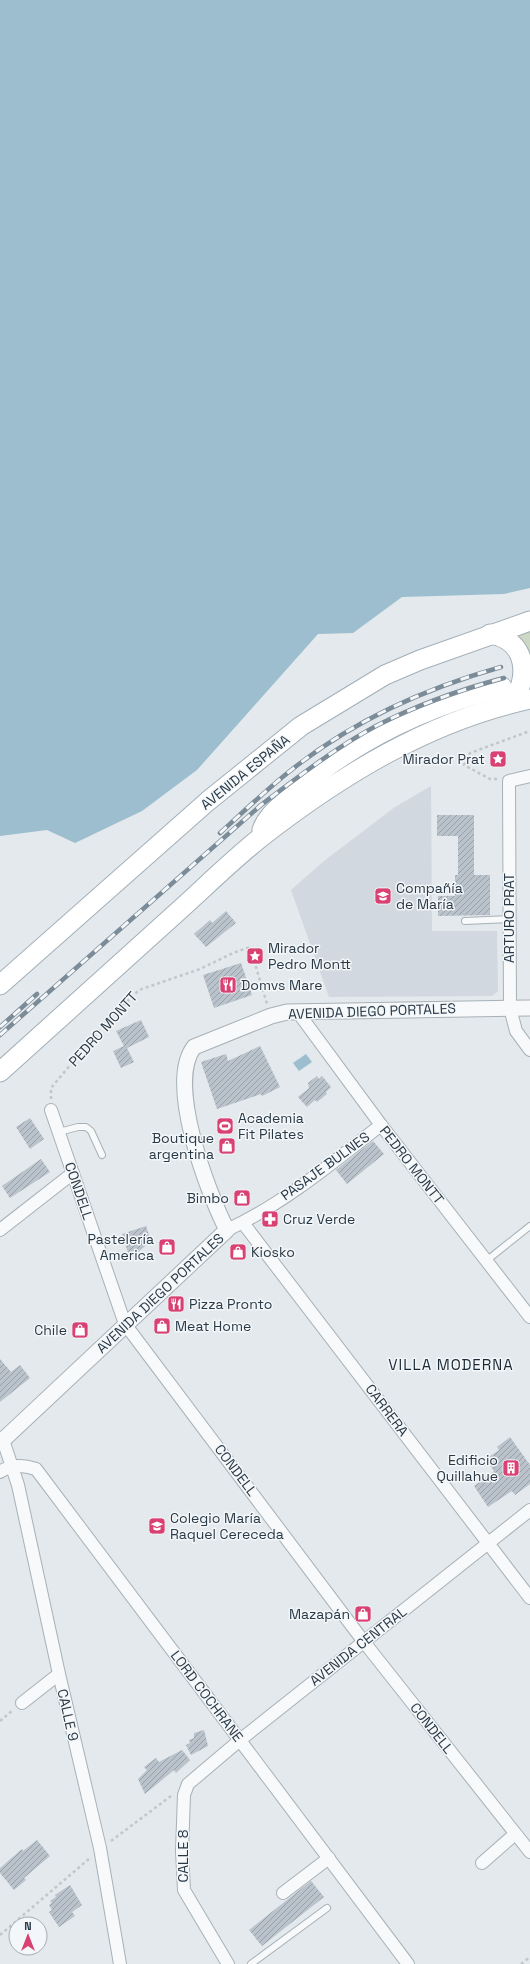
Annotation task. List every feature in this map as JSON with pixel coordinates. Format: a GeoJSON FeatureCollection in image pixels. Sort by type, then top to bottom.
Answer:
{"type":"FeatureCollection","features":[{"type":"Feature","properties":{"kind":"main road","name":"AVENIDA ESPAÑA"},"geometry":{"type":"LineString","coordinates":[[0,985],[208,801],[301,726],[385,675],[490,634],[530,621]]}},
{"type":"Feature","properties":{"kind":"main road"},"geometry":{"type":"LineString","coordinates":[[0,1072],[259,839],[332,785],[369,763],[459,720],[521,701],[526,683],[527,667],[525,659],[511,641],[499,635],[490,634]]}},
{"type":"Feature","properties":{"kind":"main road"},"geometry":{"type":"LineString","coordinates":[[259,839],[265,820],[303,786],[342,757],[429,710],[466,697],[502,687]]}},
{"type":"Feature","properties":{"kind":"street"},"geometry":{"type":"LineString","coordinates":[[509,781],[530,776]]}},
{"type":"Feature","properties":{"kind":"street","name":"ARTURO PRAT"},"geometry":{"type":"LineString","coordinates":[[509,781],[510,1008],[516,1031],[530,1050]]}},
{"type":"Feature","properties":{"kind":"street","name":"AVENIDA DIEGO PORTALES"},"geometry":{"type":"LineString","coordinates":[[2,1441],[125,1324],[227,1230],[208,1188],[197,1156],[187,1107],[185,1074],[188,1055],[194,1047],[271,1016],[287,1012],[530,1008]]}},
{"type":"Feature","properties":{"kind":"street","name":"PEDRO MONTT"},"geometry":{"type":"LineString","coordinates":[[298,1011],[381,1125],[530,1317]]}},
{"type":"Feature","properties":{"kind":"street","name":"CONDELL"},"geometry":{"type":"LineString","coordinates":[[51,1110],[125,1324],[364,1642],[530,1852]]}},
{"type":"Feature","properties":{"kind":"street","name":"PASAJE BULNES"},"geometry":{"type":"LineString","coordinates":[[227,1230],[243,1222],[312,1179],[381,1125]]}},
{"type":"Feature","properties":{"kind":"street"},"geometry":{"type":"LineString","coordinates":[[0,1230],[73,1173]]}},
{"type":"Feature","properties":{"kind":"street","name":"CARRERA"},"geometry":{"type":"LineString","coordinates":[[243,1222],[530,1598]]}},
{"type":"Feature","properties":{"kind":"street"},"geometry":{"type":"LineString","coordinates":[[0,1472],[13,1466],[2,1441]]}},
{"type":"Feature","properties":{"kind":"street","name":"CALLE 9"},"geometry":{"type":"LineString","coordinates":[[13,1466],[59,1674],[100,1848],[120,1964]]}},
{"type":"Feature","properties":{"kind":"street","name":"LORD COCHRANE"},"geometry":{"type":"LineString","coordinates":[[13,1466],[25,1466],[36,1469],[408,1964]]}},
{"type":"Feature","properties":{"kind":"street","name":"AVENIDA CENTRAL"},"geometry":{"type":"LineString","coordinates":[[188,1784],[240,1740],[530,1510]]}},
{"type":"Feature","properties":{"kind":"street"},"geometry":{"type":"LineString","coordinates":[[22,1703],[59,1674]]}},
{"type":"Feature","properties":{"kind":"street","name":"CALLE 8"},"geometry":{"type":"LineString","coordinates":[[188,1784],[184,1796],[183,1811],[182,1851],[184,1890],[228,1964]]}},
{"type":"Feature","properties":{"kind":"street"},"geometry":{"type":"LineString","coordinates":[[482,1862],[516,1834]]}},
{"type":"Feature","properties":{"kind":"street"},"geometry":{"type":"LineString","coordinates":[[283,1893],[329,1858]]}},
{"type":"Feature","properties":{"kind":"lane"},"geometry":{"type":"LineString","coordinates":[[466,921],[510,919]]}},
{"type":"Feature","properties":{"kind":"lane"},"geometry":{"type":"LineString","coordinates":[[59,1132],[86,1126],[91,1131],[102,1155]]}},
{"type":"Feature","properties":{"kind":"lane"},"geometry":{"type":"LineString","coordinates":[[486,1261],[530,1226]]}},
{"type":"Feature","properties":{"kind":"lane"},"geometry":{"type":"LineString","coordinates":[[251,1964],[327,1908]]}},
{"type":"Feature","properties":{"kind":"path"},"geometry":{"type":"LineString","coordinates":[[509,781],[490,779],[464,764],[470,753],[530,731]]}},
{"type":"Feature","properties":{"kind":"path","name":"PEDRO MONTT"},"geometry":{"type":"LineString","coordinates":[[51,1110],[51,1088],[106,1022],[139,990],[200,968],[250,947],[271,1016]]}},
{"type":"Feature","properties":{"kind":"path"},"geometry":{"type":"LineString","coordinates":[[0,1721],[22,1703]]}},
{"type":"Feature","properties":{"kind":"path"},"geometry":{"type":"LineString","coordinates":[[521,1964],[530,1957]]}},
{"type":"Feature","properties":{"kind":"shaded area","name":"Compañía de María"},"geometry":{"type":"Polygon","coordinates":[[[431,786],[432,931],[497,931],[498,991],[492,996],[329,997],[291,890],[324,861],[395,807],[431,786]]]}},
{"type":"Feature","properties":{"kind":"green space"},"geometry":{"type":"Polygon","coordinates":[[[530,629],[530,658],[512,636],[530,629]]]}},
{"type":"Feature","properties":{"kind":"water"},"geometry":{"type":"Polygon","coordinates":[[[0,0],[530,0],[530,588],[504,594],[402,597],[353,633],[318,634],[197,770],[142,811],[75,843],[47,830],[0,836],[0,0]]]}},
{"type":"Feature","properties":{"kind":"water"},"geometry":{"type":"Polygon","coordinates":[[[306,1054],[312,1062],[299,1071],[293,1063],[306,1054]]]}},
{"type":"Feature","properties":{"kind":"building"},"geometry":{"type":"Polygon","coordinates":[[[437,815],[474,815],[474,875],[490,875],[490,915],[438,916],[438,896],[455,896],[455,875],[458,875],[458,836],[437,836],[437,815]]]}},
{"type":"Feature","properties":{"kind":"building"},"geometry":{"type":"Polygon","coordinates":[[[226,911],[236,923],[206,947],[194,934],[210,920],[212,923],[226,911]]]}},
{"type":"Feature","properties":{"kind":"building","name":"Domvs Mare"},"geometry":{"type":"Polygon","coordinates":[[[241,963],[252,995],[214,1008],[203,975],[241,963]]]}},
{"type":"Feature","properties":{"kind":"building"},"geometry":{"type":"Polygon","coordinates":[[[141,1020],[149,1037],[127,1048],[134,1062],[121,1068],[113,1051],[124,1046],[116,1031],[141,1020]]]}},
{"type":"Feature","properties":{"kind":"building"},"geometry":{"type":"Polygon","coordinates":[[[260,1046],[280,1087],[262,1096],[261,1094],[217,1109],[201,1062],[226,1054],[228,1061],[260,1046]]]}},
{"type":"Feature","properties":{"kind":"building"},"geometry":{"type":"Polygon","coordinates":[[[317,1076],[319,1079],[322,1076],[331,1087],[326,1092],[327,1094],[317,1102],[315,1100],[307,1107],[298,1097],[309,1088],[308,1083],[317,1076]]]}},
{"type":"Feature","properties":{"kind":"building"},"geometry":{"type":"Polygon","coordinates":[[[30,1118],[44,1139],[30,1149],[16,1127],[30,1118]]]}},
{"type":"Feature","properties":{"kind":"building"},"geometry":{"type":"Polygon","coordinates":[[[373,1141],[384,1154],[347,1184],[336,1170],[373,1141]]]}},
{"type":"Feature","properties":{"kind":"building"},"geometry":{"type":"Polygon","coordinates":[[[41,1159],[50,1172],[10,1198],[2,1186],[41,1159]]]}},
{"type":"Feature","properties":{"kind":"building"},"geometry":{"type":"Polygon","coordinates":[[[146,1226],[151,1241],[130,1259],[122,1234],[146,1226]]]}},
{"type":"Feature","properties":{"kind":"building"},"geometry":{"type":"Polygon","coordinates":[[[0,1359],[11,1372],[20,1365],[30,1378],[0,1402],[0,1359]]]}},
{"type":"Feature","properties":{"kind":"building","name":"Edificio Quillahue"},"geometry":{"type":"Polygon","coordinates":[[[510,1437],[530,1465],[530,1484],[515,1495],[512,1491],[488,1507],[474,1486],[494,1471],[486,1459],[499,1450],[497,1447],[510,1437]]]}},
{"type":"Feature","properties":{"kind":"building"},"geometry":{"type":"Polygon","coordinates":[[[204,1730],[208,1746],[191,1755],[186,1745],[190,1743],[189,1740],[194,1738],[194,1733],[204,1730]]]}},
{"type":"Feature","properties":{"kind":"building"},"geometry":{"type":"Polygon","coordinates":[[[182,1750],[190,1760],[176,1773],[174,1770],[145,1794],[138,1779],[147,1770],[144,1767],[156,1758],[159,1762],[182,1750]]]}},
{"type":"Feature","properties":{"kind":"building"},"geometry":{"type":"Polygon","coordinates":[[[37,1840],[50,1856],[24,1878],[26,1880],[14,1890],[0,1873],[0,1868],[22,1849],[23,1851],[37,1840]]]}},
{"type":"Feature","properties":{"kind":"building"},"geometry":{"type":"Polygon","coordinates":[[[311,1881],[324,1897],[262,1946],[249,1930],[311,1881]]]}},
{"type":"Feature","properties":{"kind":"building"},"geometry":{"type":"Polygon","coordinates":[[[70,1885],[82,1905],[72,1912],[75,1916],[59,1927],[49,1912],[52,1910],[49,1905],[52,1903],[50,1901],[56,1897],[55,1895],[70,1885]]]}},
{"type":"Feature","properties":{"kind":"railway"},"geometry":{"type":"LineString","coordinates":[[220,833],[281,778],[339,736],[365,721],[417,696],[445,685],[501,667]]}},
{"type":"Feature","properties":{"kind":"railway"},"geometry":{"type":"LineString","coordinates":[[0,1035],[261,805],[317,763],[391,718],[439,699],[504,678]]}},
{"type":"Feature","properties":{"kind":"railway"},"geometry":{"type":"LineString","coordinates":[[0,1027],[37,994]]}},
{"type":"Feature","properties":{"kind":"place","name":"Mirador Prat"},"geometry":{"type":"Point","coordinates":[498,759]}},
{"type":"Feature","properties":{"kind":"place","name":"Compañía de María"},"geometry":{"type":"Point","coordinates":[383,896]}},
{"type":"Feature","properties":{"kind":"place","name":"Mirador Pedro Montt"},"geometry":{"type":"Point","coordinates":[255,956]}},
{"type":"Feature","properties":{"kind":"place","name":"Domvs Mare"},"geometry":{"type":"Point","coordinates":[228,985]}},
{"type":"Feature","properties":{"kind":"place","name":"Academia Fit Pilates"},"geometry":{"type":"Point","coordinates":[225,1126]}},
{"type":"Feature","properties":{"kind":"place","name":"Boutique argentina"},"geometry":{"type":"Point","coordinates":[227,1146]}},
{"type":"Feature","properties":{"kind":"place","name":"Bimbo"},"geometry":{"type":"Point","coordinates":[242,1198]}},
{"type":"Feature","properties":{"kind":"place","name":"Cruz Verde"},"geometry":{"type":"Point","coordinates":[270,1219]}},
{"type":"Feature","properties":{"kind":"place","name":"Pastelería America"},"geometry":{"type":"Point","coordinates":[167,1247]}},
{"type":"Feature","properties":{"kind":"place","name":"Kiosko"},"geometry":{"type":"Point","coordinates":[238,1252]}},
{"type":"Feature","properties":{"kind":"place","name":"Pizza Pronto"},"geometry":{"type":"Point","coordinates":[176,1304]}},
{"type":"Feature","properties":{"kind":"place","name":"Meat Home"},"geometry":{"type":"Point","coordinates":[162,1326]}},
{"type":"Feature","properties":{"kind":"place","name":"Chile"},"geometry":{"type":"Point","coordinates":[80,1330]}},
{"type":"Feature","properties":{"kind":"place","name":"Edificio Quillahue"},"geometry":{"type":"Point","coordinates":[511,1468]}},
{"type":"Feature","properties":{"kind":"place","name":"Colegio María Raquel Cereceda"},"geometry":{"type":"Point","coordinates":[157,1526]}},
{"type":"Feature","properties":{"kind":"place","name":"Mazapán"},"geometry":{"type":"Point","coordinates":[363,1614]}},
{"type":"Feature","properties":{"kind":"district","name":"VILLA MODERNA"},"geometry":{"type":"Point","coordinates":[451,1364]}}]}
